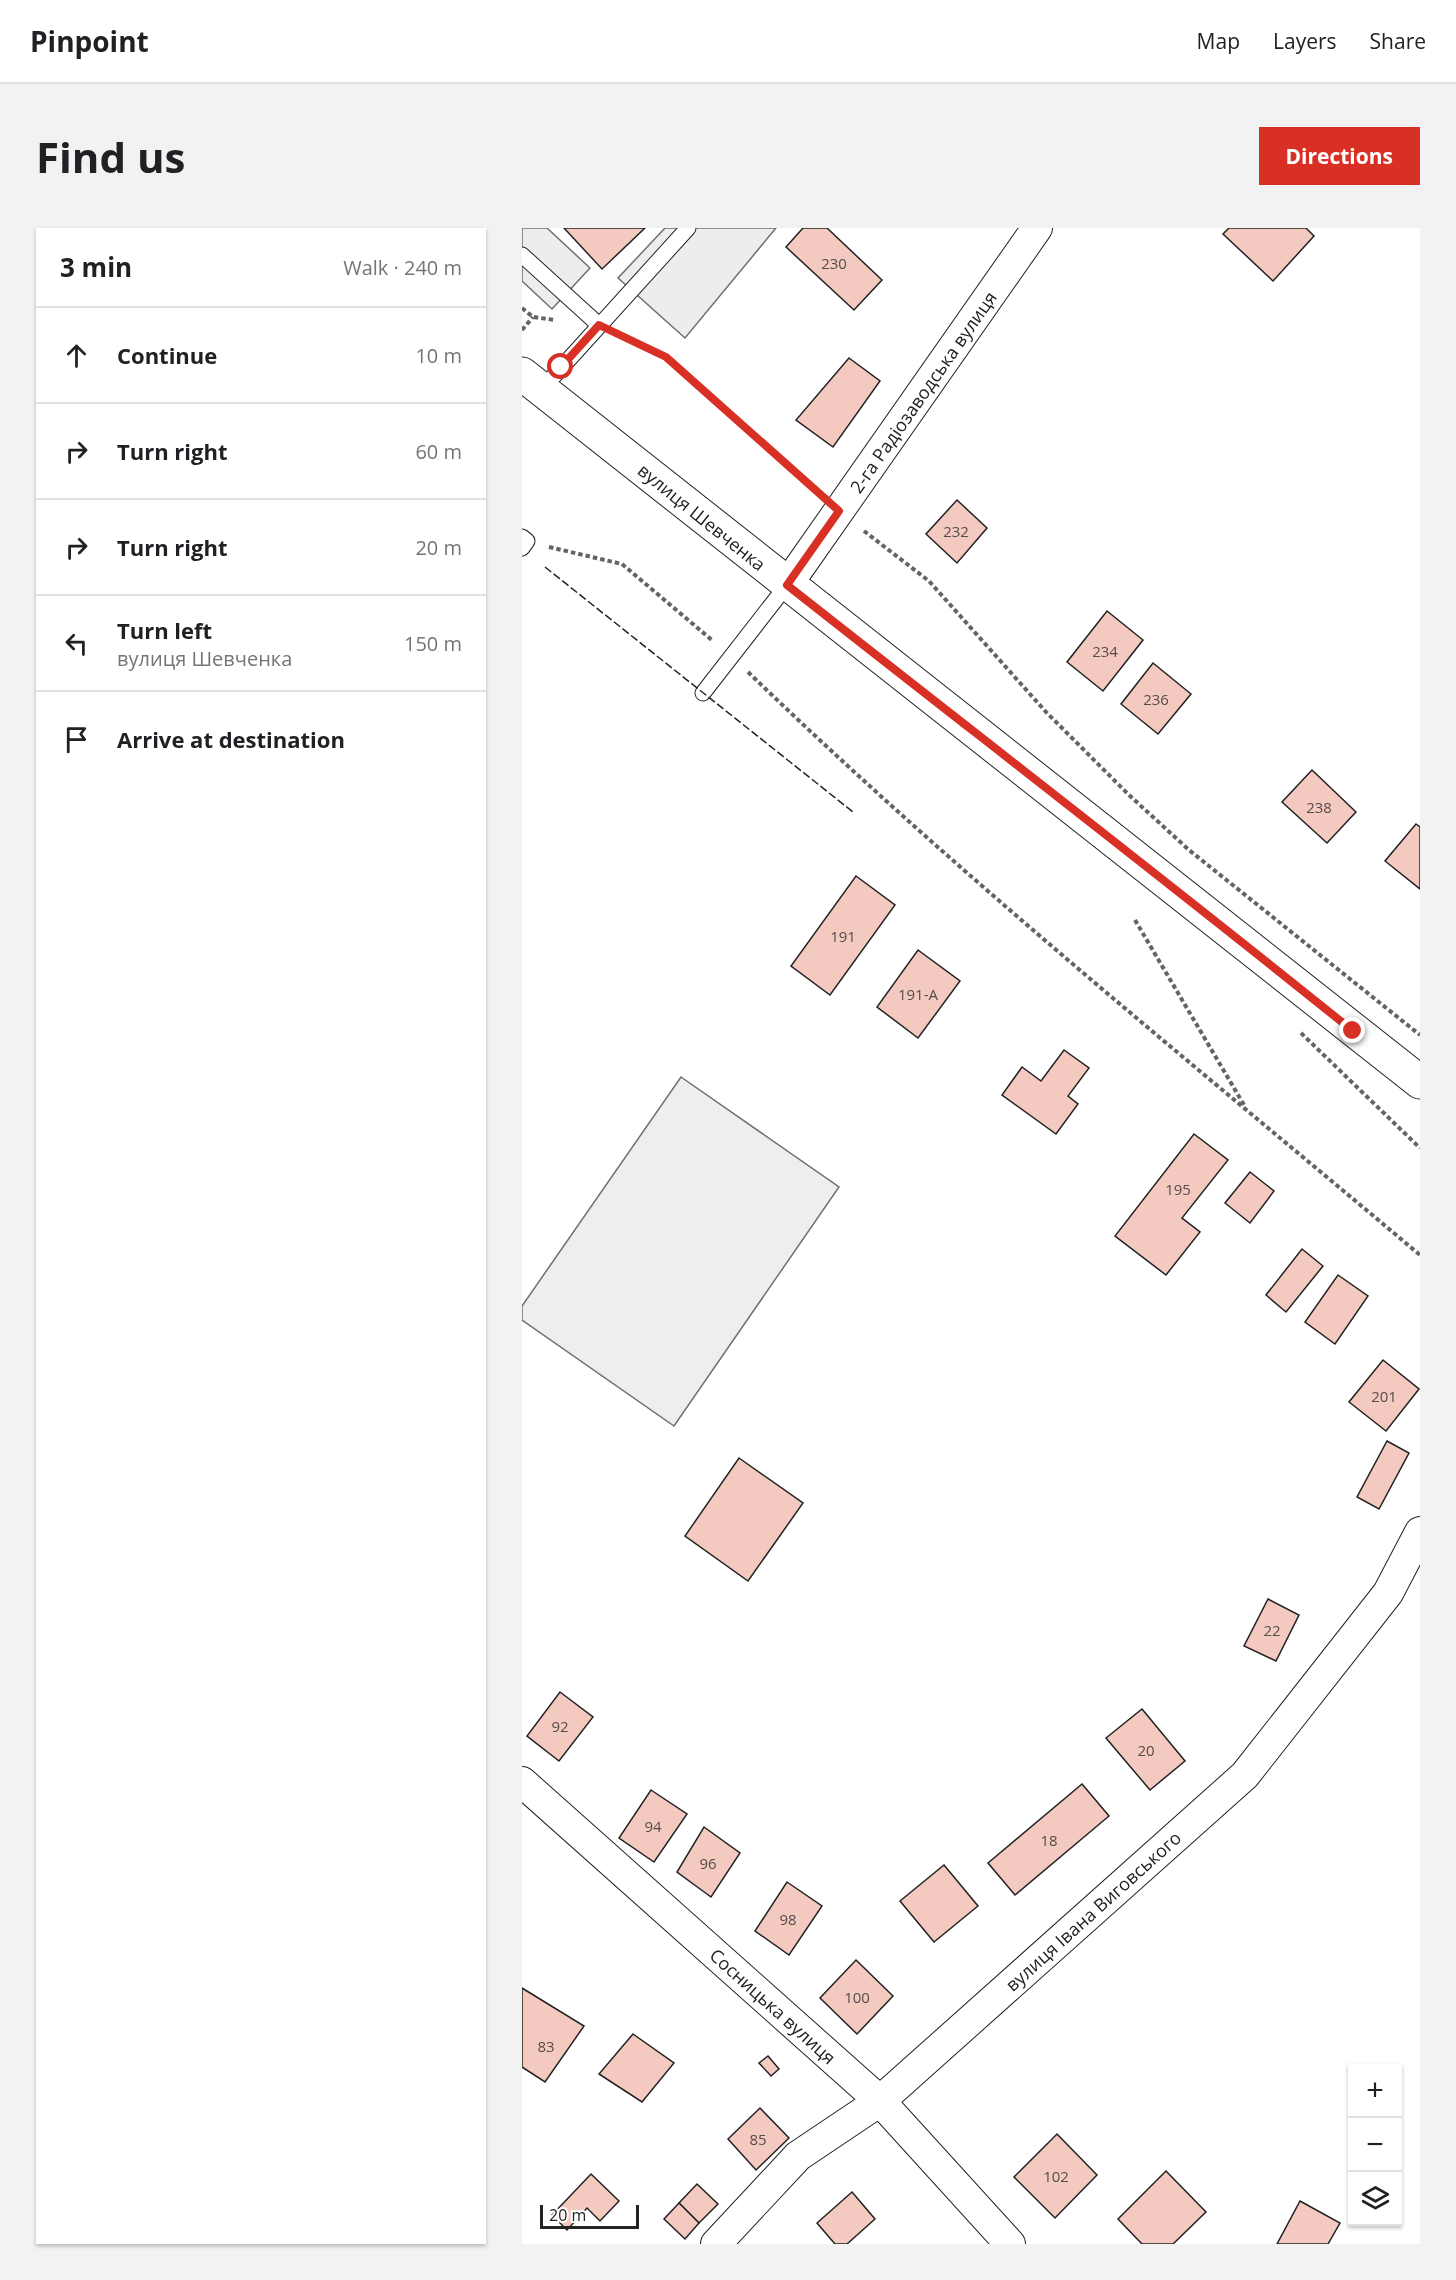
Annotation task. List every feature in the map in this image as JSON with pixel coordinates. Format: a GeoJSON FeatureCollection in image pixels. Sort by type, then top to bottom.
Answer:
{"type":"FeatureCollection","features":[{"type":"Feature","properties":{"kind":"main road","name":"вулиця Шевченка"},"geometry":{"type":"LineString","coordinates":[[532,382],[1420,1082]]}},
{"type":"Feature","properties":{"kind":"street","name":"2-га Радіозаводська вулиця"},"geometry":{"type":"LineString","coordinates":[[787,585],[1037,228]]}},
{"type":"Feature","properties":{"kind":"street","name":"вулиця Івана Виговського"},"geometry":{"type":"LineString","coordinates":[[716,2244],[798,2156],[880,2101],[1245,1775],[1388,1593],[1420,1532]]}},
{"type":"Feature","properties":{"kind":"street","name":"Сосницька вулиця"},"geometry":{"type":"LineString","coordinates":[[522,1782],[880,2101],[1010,2244]]}},
{"type":"Feature","properties":{"kind":"lane"},"geometry":{"type":"LineString","coordinates":[[532,382],[599,325],[688,228]]}},
{"type":"Feature","properties":{"kind":"lane"},"geometry":{"type":"LineString","coordinates":[[522,255],[599,325]]}},
{"type":"Feature","properties":{"kind":"lane"},"geometry":{"type":"LineString","coordinates":[[703,693],[787,585]]}},
{"type":"Feature","properties":{"kind":"path"},"geometry":{"type":"LineString","coordinates":[[522,308],[533,317],[599,325],[666,357],[839,511],[929,581],[1046,712],[1164,826],[1420,1035]]}},
{"type":"Feature","properties":{"kind":"path"},"geometry":{"type":"LineString","coordinates":[[522,330],[533,317]]}},
{"type":"Feature","properties":{"kind":"path"},"geometry":{"type":"LineString","coordinates":[[524,542],[622,564],[731,656],[844,765],[1420,1255]]}},
{"type":"Feature","properties":{"kind":"path"},"geometry":{"type":"LineString","coordinates":[[1134,920],[1246,1108]]}},
{"type":"Feature","properties":{"kind":"shaded area"},"geometry":{"type":"Polygon","coordinates":[[[522,228],[547,228],[590,268],[552,309],[522,281],[522,228]]]}},
{"type":"Feature","properties":{"kind":"shaded area"},"geometry":{"type":"Polygon","coordinates":[[[665,228],[776,228],[685,338],[618,278],[665,228]]]}},
{"type":"Feature","properties":{"kind":"shaded area"},"geometry":{"type":"Polygon","coordinates":[[[681,1077],[839,1187],[674,1426],[522,1320],[522,1306],[681,1077]]]}},
{"type":"Feature","properties":{"kind":"building"},"geometry":{"type":"Polygon","coordinates":[[[564,228],[645,228],[602,269],[564,228]]]}},
{"type":"Feature","properties":{"kind":"building"},"geometry":{"type":"Polygon","coordinates":[[[803,228],[827,228],[882,280],[854,310],[786,247],[803,228]]]}},
{"type":"Feature","properties":{"kind":"building"},"geometry":{"type":"Polygon","coordinates":[[[1229,228],[1306,228],[1314,236],[1273,281],[1223,234],[1229,228]]]}},
{"type":"Feature","properties":{"kind":"building"},"geometry":{"type":"Polygon","coordinates":[[[849,358],[880,381],[833,447],[796,420],[849,358]]]}},
{"type":"Feature","properties":{"kind":"building"},"geometry":{"type":"Polygon","coordinates":[[[957,500],[987,528],[957,563],[926,534],[957,500]]]}},
{"type":"Feature","properties":{"kind":"building"},"geometry":{"type":"Polygon","coordinates":[[[1107,611],[1143,640],[1103,691],[1067,662],[1107,611]]]}},
{"type":"Feature","properties":{"kind":"building"},"geometry":{"type":"Polygon","coordinates":[[[1153,663],[1191,694],[1158,734],[1121,704],[1153,663]]]}},
{"type":"Feature","properties":{"kind":"building"},"geometry":{"type":"Polygon","coordinates":[[[1312,770],[1356,812],[1327,843],[1282,802],[1312,770]]]}},
{"type":"Feature","properties":{"kind":"building"},"geometry":{"type":"Polygon","coordinates":[[[1416,824],[1420,827],[1420,889],[1385,861],[1416,824]]]}},
{"type":"Feature","properties":{"kind":"building"},"geometry":{"type":"Polygon","coordinates":[[[856,876],[895,905],[830,995],[791,966],[856,876]]]}},
{"type":"Feature","properties":{"kind":"building"},"geometry":{"type":"Polygon","coordinates":[[[918,950],[960,981],[918,1038],[877,1007],[918,950]]]}},
{"type":"Feature","properties":{"kind":"building"},"geometry":{"type":"Polygon","coordinates":[[[1064,1050],[1089,1068],[1068,1096],[1078,1104],[1056,1134],[1002,1095],[1022,1067],[1041,1081],[1064,1050]]]}},
{"type":"Feature","properties":{"kind":"building"},"geometry":{"type":"Polygon","coordinates":[[[1194,1134],[1228,1160],[1182,1218],[1200,1232],[1166,1275],[1115,1236],[1194,1134]]]}},
{"type":"Feature","properties":{"kind":"building"},"geometry":{"type":"Polygon","coordinates":[[[1250,1172],[1274,1191],[1250,1223],[1225,1203],[1250,1172]]]}},
{"type":"Feature","properties":{"kind":"building"},"geometry":{"type":"Polygon","coordinates":[[[1302,1249],[1323,1266],[1286,1312],[1266,1295],[1302,1249]]]}},
{"type":"Feature","properties":{"kind":"building"},"geometry":{"type":"Polygon","coordinates":[[[1338,1275],[1368,1296],[1335,1344],[1305,1322],[1338,1275]]]}},
{"type":"Feature","properties":{"kind":"building"},"geometry":{"type":"Polygon","coordinates":[[[1383,1360],[1419,1389],[1386,1431],[1349,1402],[1383,1360]]]}},
{"type":"Feature","properties":{"kind":"building"},"geometry":{"type":"Polygon","coordinates":[[[1387,1441],[1409,1453],[1379,1509],[1357,1497],[1387,1441]]]}},
{"type":"Feature","properties":{"kind":"building"},"geometry":{"type":"Polygon","coordinates":[[[739,1458],[803,1503],[748,1581],[685,1536],[739,1458]]]}},
{"type":"Feature","properties":{"kind":"building"},"geometry":{"type":"Polygon","coordinates":[[[1268,1599],[1299,1615],[1276,1661],[1244,1646],[1268,1599]]]}},
{"type":"Feature","properties":{"kind":"building"},"geometry":{"type":"Polygon","coordinates":[[[560,1692],[593,1717],[559,1761],[527,1736],[560,1692]]]}},
{"type":"Feature","properties":{"kind":"building"},"geometry":{"type":"Polygon","coordinates":[[[1142,1709],[1185,1761],[1150,1790],[1106,1738],[1142,1709]]]}},
{"type":"Feature","properties":{"kind":"building"},"geometry":{"type":"Polygon","coordinates":[[[1082,1784],[1109,1816],[1015,1895],[988,1863],[1082,1784]]]}},
{"type":"Feature","properties":{"kind":"building"},"geometry":{"type":"Polygon","coordinates":[[[651,1790],[687,1814],[654,1862],[619,1838],[651,1790]]]}},
{"type":"Feature","properties":{"kind":"building"},"geometry":{"type":"Polygon","coordinates":[[[704,1827],[740,1853],[711,1897],[677,1872],[704,1827]]]}},
{"type":"Feature","properties":{"kind":"building"},"geometry":{"type":"Polygon","coordinates":[[[944,1865],[978,1906],[934,1942],[900,1901],[944,1865]]]}},
{"type":"Feature","properties":{"kind":"building"},"geometry":{"type":"Polygon","coordinates":[[[787,1882],[822,1906],[789,1955],[755,1931],[787,1882]]]}},
{"type":"Feature","properties":{"kind":"building"},"geometry":{"type":"Polygon","coordinates":[[[856,1960],[893,1996],[857,2034],[820,1998],[856,1960]]]}},
{"type":"Feature","properties":{"kind":"building"},"geometry":{"type":"Polygon","coordinates":[[[522,1988],[584,2026],[545,2082],[522,2067],[522,1988]]]}},
{"type":"Feature","properties":{"kind":"building"},"geometry":{"type":"Polygon","coordinates":[[[633,2034],[674,2063],[642,2102],[599,2074],[633,2034]]]}},
{"type":"Feature","properties":{"kind":"building"},"geometry":{"type":"Polygon","coordinates":[[[768,2056],[779,2069],[771,2076],[759,2063],[768,2056]]]}},
{"type":"Feature","properties":{"kind":"building"},"geometry":{"type":"Polygon","coordinates":[[[760,2108],[789,2138],[756,2170],[728,2139],[760,2108]]]}},
{"type":"Feature","properties":{"kind":"building"},"geometry":{"type":"Polygon","coordinates":[[[1057,2134],[1097,2175],[1055,2218],[1014,2177],[1057,2134]]]}},
{"type":"Feature","properties":{"kind":"building"},"geometry":{"type":"Polygon","coordinates":[[[1166,2171],[1206,2212],[1173,2244],[1142,2244],[1118,2219],[1166,2171]]]}},
{"type":"Feature","properties":{"kind":"building"},"geometry":{"type":"Polygon","coordinates":[[[591,2174],[619,2201],[600,2221],[587,2208],[567,2230],[552,2215],[591,2174]]]}},
{"type":"Feature","properties":{"kind":"building"},"geometry":{"type":"Polygon","coordinates":[[[697,2184],[718,2204],[699,2223],[679,2203],[697,2184]]]}},
{"type":"Feature","properties":{"kind":"building"},"geometry":{"type":"Polygon","coordinates":[[[852,2192],[875,2219],[847,2244],[835,2244],[817,2223],[852,2192]]]}},
{"type":"Feature","properties":{"kind":"building"},"geometry":{"type":"Polygon","coordinates":[[[1300,2201],[1340,2223],[1328,2244],[1277,2244],[1300,2201]]]}},
{"type":"Feature","properties":{"kind":"building"},"geometry":{"type":"Polygon","coordinates":[[[679,2203],[699,2223],[685,2239],[664,2219],[679,2203]]]}},
{"type":"Feature","properties":{"kind":"fence"},"geometry":{"type":"LineString","coordinates":[[545,567],[853,812]]}},
{"type":"Feature","properties":{"kind":"route"},"geometry":{"type":"LineString","coordinates":[[561,367],[599,325],[666,357],[839,511],[787,585],[1061,801],[1156,872],[1353,1031]]}}]}
